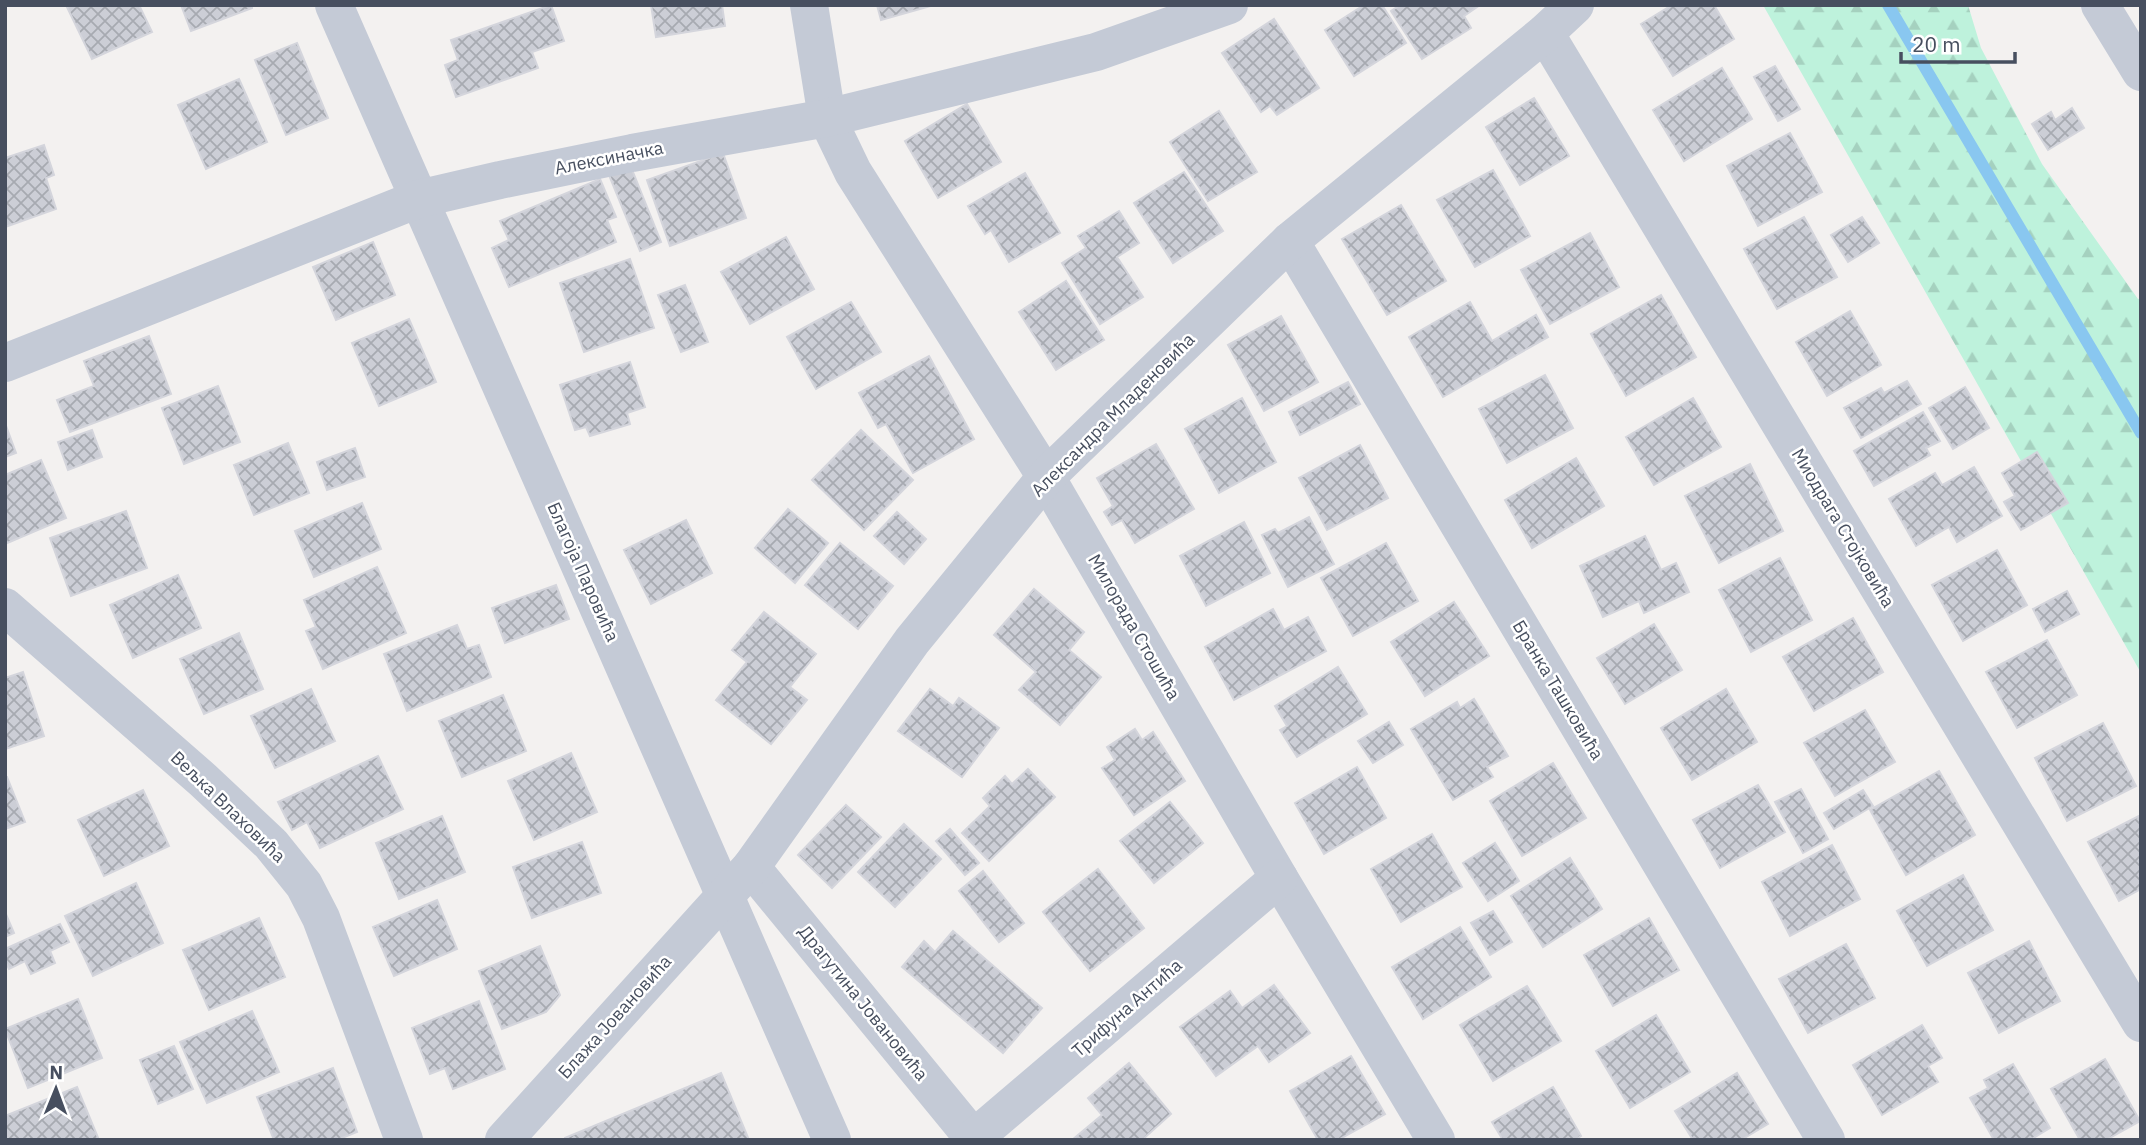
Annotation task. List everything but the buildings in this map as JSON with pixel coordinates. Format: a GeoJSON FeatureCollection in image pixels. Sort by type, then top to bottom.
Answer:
{"type":"FeatureCollection","features":[{"type":"Feature","properties":{"kind":"street","name":"Благоја Паровића"},"geometry":{"type":"LineString","coordinates":[[334,5],[832,1140]]}},
{"type":"Feature","properties":{"kind":"street","name":"Милорада Стошића"},"geometry":{"type":"LineString","coordinates":[[808,5],[827,118],[853,172],[1046,477],[1279,878],[1436,1140]]}},
{"type":"Feature","properties":{"kind":"street","name":"Алексиначка"},"geometry":{"type":"LineString","coordinates":[[5,363],[418,199],[632,153],[827,118],[1096,52],[1229,5]]}},
{"type":"Feature","properties":{"kind":"street","name":"Александра Младеновића"},"geometry":{"type":"LineString","coordinates":[[726,895],[751,867],[912,641],[1046,477],[1290,241],[1545,33],[1575,5]]}},
{"type":"Feature","properties":{"kind":"street"},"geometry":{"type":"LineString","coordinates":[[2100,5],[2141,72]]}},
{"type":"Feature","properties":{"kind":"street","name":"Миодрага Стојковића"},"geometry":{"type":"LineString","coordinates":[[1545,33],[2141,1023]]}},
{"type":"Feature","properties":{"kind":"street","name":"Бранка Ташковића"},"geometry":{"type":"LineString","coordinates":[[1290,241],[1826,1140]]}},
{"type":"Feature","properties":{"kind":"street","name":"Вељка Влаховића"},"geometry":{"type":"LineString","coordinates":[[5,607],[213,789],[271,844],[304,885],[321,918],[404,1140]]}},
{"type":"Feature","properties":{"kind":"street","name":"Драгутина Јовановића"},"geometry":{"type":"LineString","coordinates":[[751,867],[975,1139]]}},
{"type":"Feature","properties":{"kind":"street","name":"Трифуна Антића"},"geometry":{"type":"LineString","coordinates":[[975,1139],[1279,878]]}},
{"type":"Feature","properties":{"kind":"street","name":"Блажа Јовановића"},"geometry":{"type":"LineString","coordinates":[[504,1140],[726,895]]}},
{"type":"Feature","properties":{"kind":"green space"},"geometry":{"type":"Polygon","coordinates":[[[1763,5],[1968,5],[1981,48],[2042,164],[2138,299],[2141,298],[2141,673],[1763,5]]]}},
{"type":"Feature","properties":{"kind":"waterway"},"geometry":{"type":"LineString","coordinates":[[1888,5],[2141,433]]}}]}
